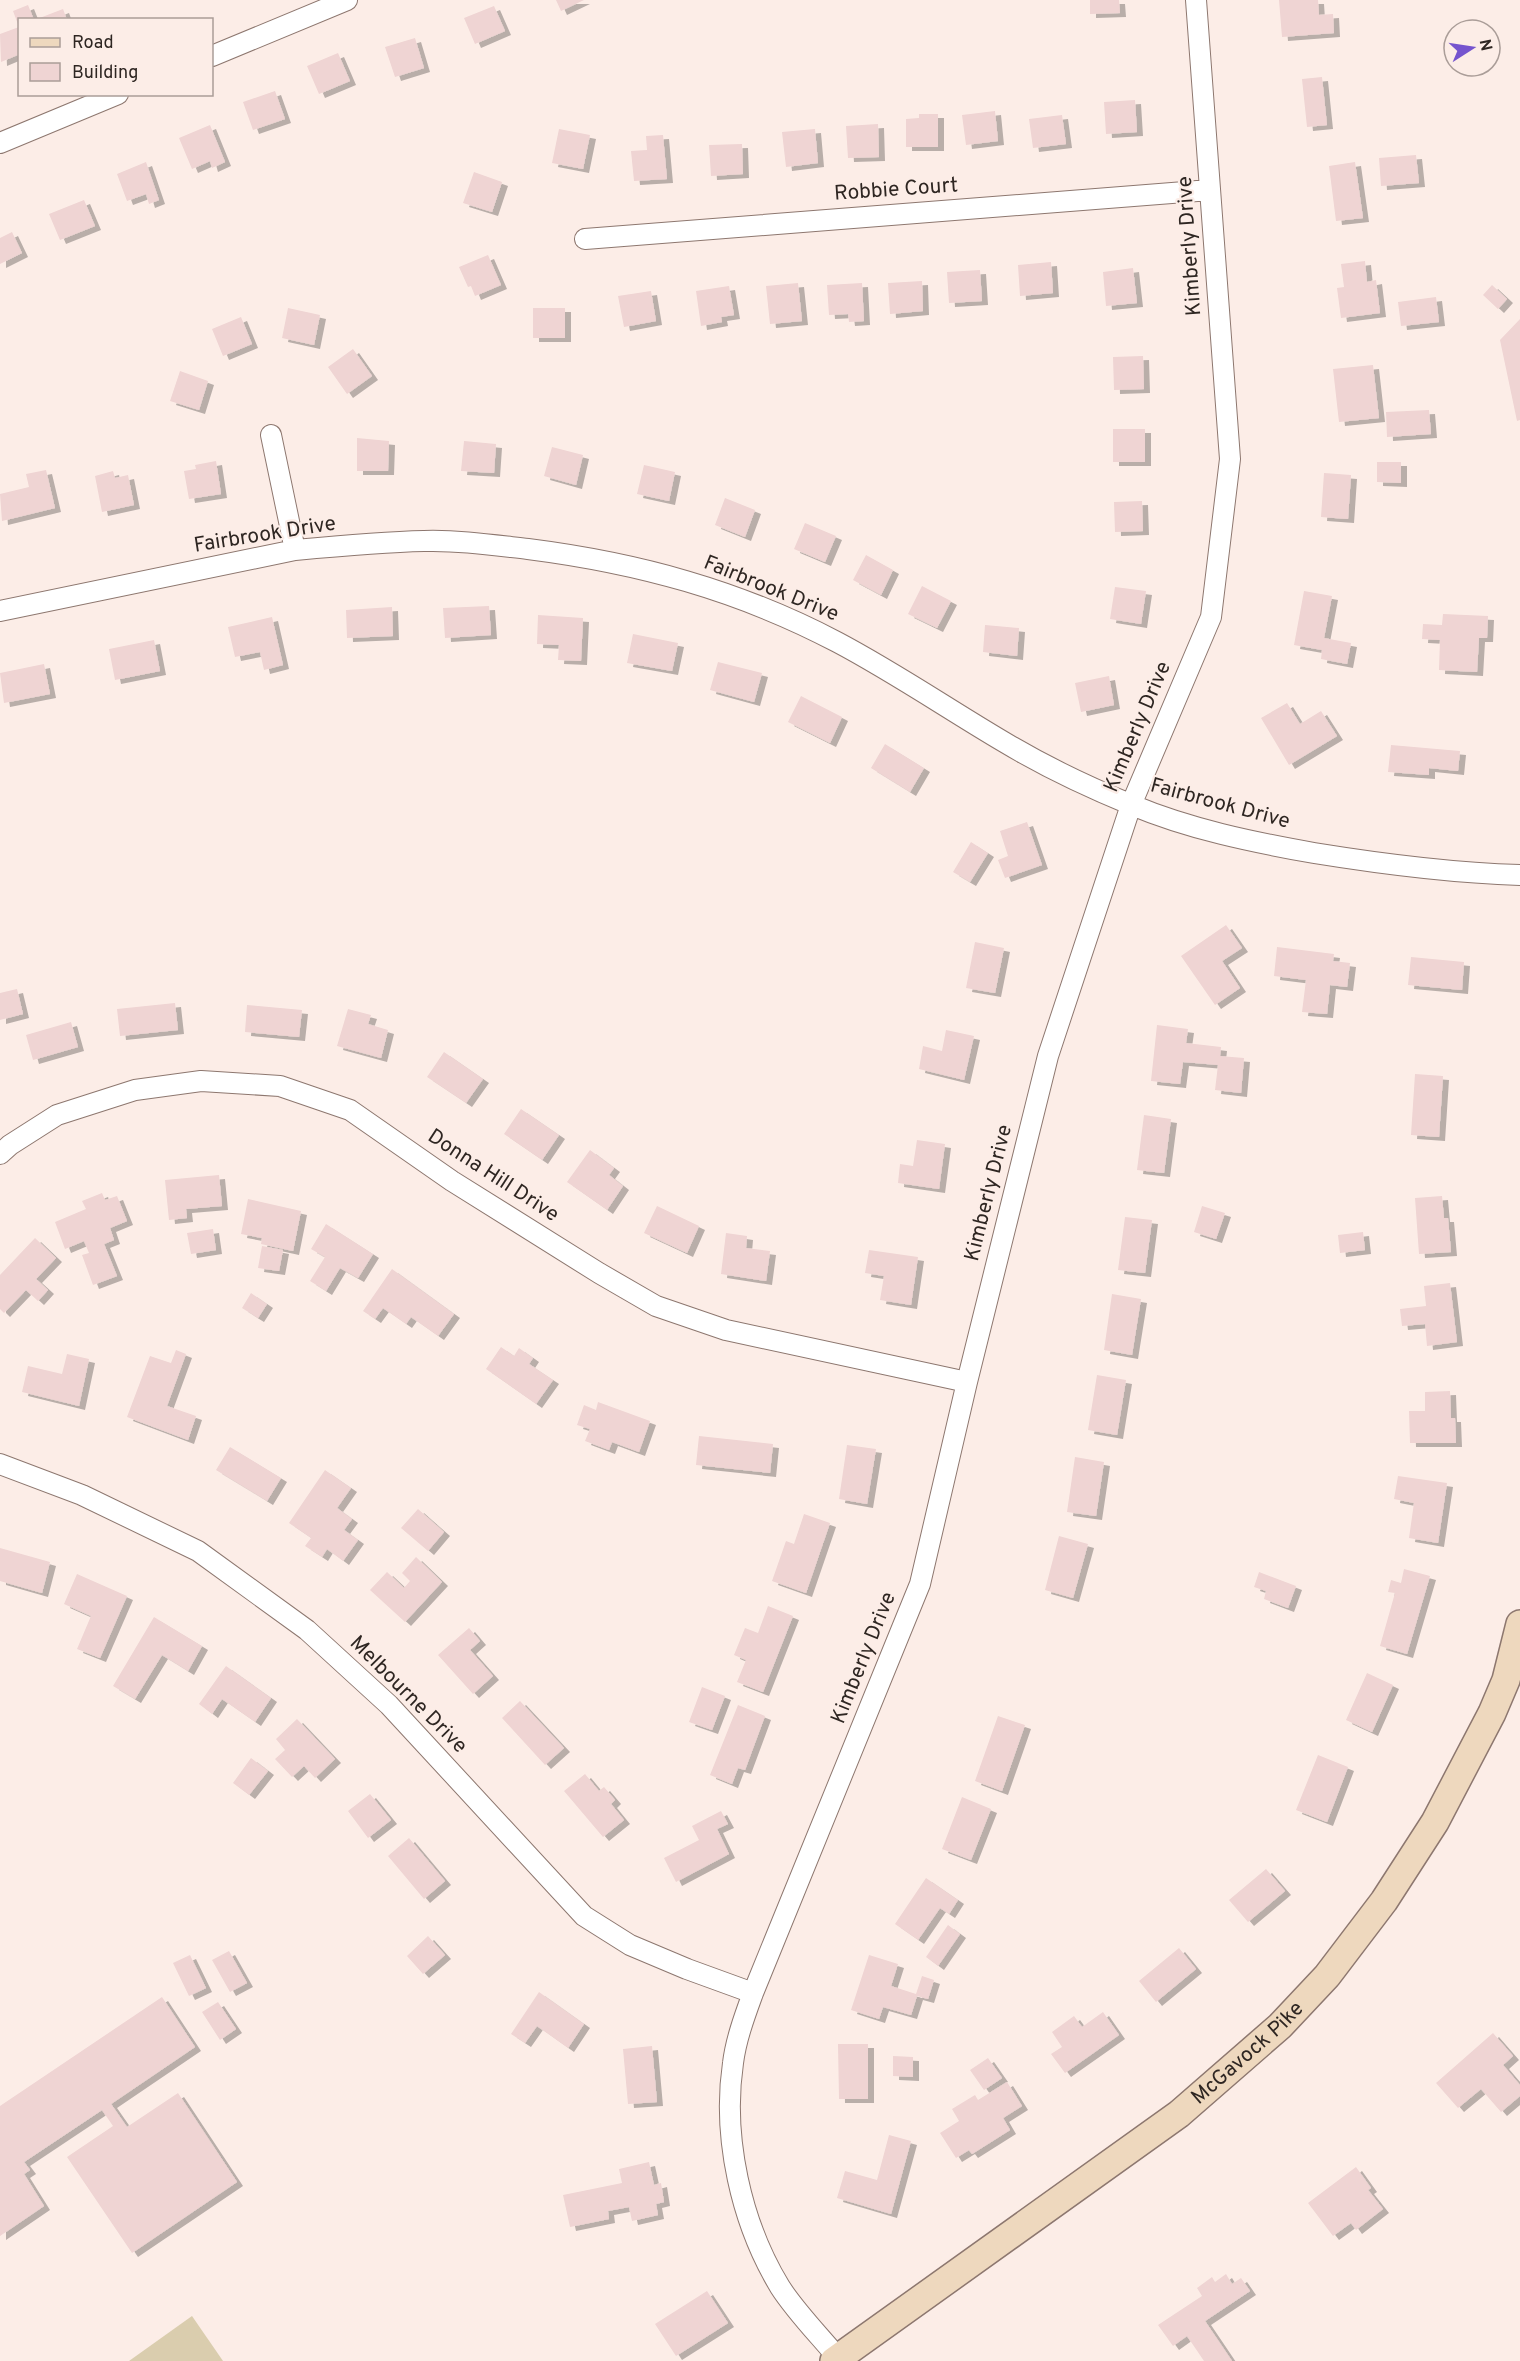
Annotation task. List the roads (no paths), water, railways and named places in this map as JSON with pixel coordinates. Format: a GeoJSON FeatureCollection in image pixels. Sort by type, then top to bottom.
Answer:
{"type":"FeatureCollection","features":[{"type":"Feature","properties":{"kind":"main road","name":"McGavock Pike"},"geometry":{"type":"LineString","coordinates":[[836,2360],[1179,2114],[1280,2026],[1327,1976],[1384,1901],[1436,1822],[1492,1713],[1513,1682],[1520,1624]]}},
{"type":"Feature","properties":{"kind":"street"},"geometry":{"type":"LineString","coordinates":[[213,56],[347,0]]}},
{"type":"Feature","properties":{"kind":"street","name":"Kimberly Drive"},"geometry":{"type":"LineString","coordinates":[[836,2360],[781,2288],[757,2241],[744,2204],[733,2152],[730,2108],[733,2063],[753,1993],[920,1584],[967,1382],[1048,1056],[1131,805],[1211,617],[1230,459],[1196,0]]}},
{"type":"Feature","properties":{"kind":"street"},"geometry":{"type":"LineString","coordinates":[[0,143],[113,96]]}},
{"type":"Feature","properties":{"kind":"street","name":"Robbie Court"},"geometry":{"type":"LineString","coordinates":[[585,238],[1210,190]]}},
{"type":"Feature","properties":{"kind":"street"},"geometry":{"type":"LineString","coordinates":[[271,435],[295,550]]}},
{"type":"Feature","properties":{"kind":"street","name":"Fairbrook Drive"},"geometry":{"type":"LineString","coordinates":[[0,611],[295,550],[426,541],[482,543],[588,557],[686,580],[734,596],[795,621],[901,679],[1024,754],[1131,805],[1167,818],[1286,848],[1415,867],[1520,875]]}},
{"type":"Feature","properties":{"kind":"street","name":"Donna Hill Drive"},"geometry":{"type":"LineString","coordinates":[[0,1154],[57,1115],[135,1090],[201,1081],[280,1086],[350,1110],[452,1181],[656,1306],[726,1330],[967,1382]]}},
{"type":"Feature","properties":{"kind":"street","name":"Melbourne Drive"},"geometry":{"type":"LineString","coordinates":[[0,1464],[82,1495],[198,1551],[307,1630],[388,1705],[584,1916],[630,1945],[753,1993]]}}]}
